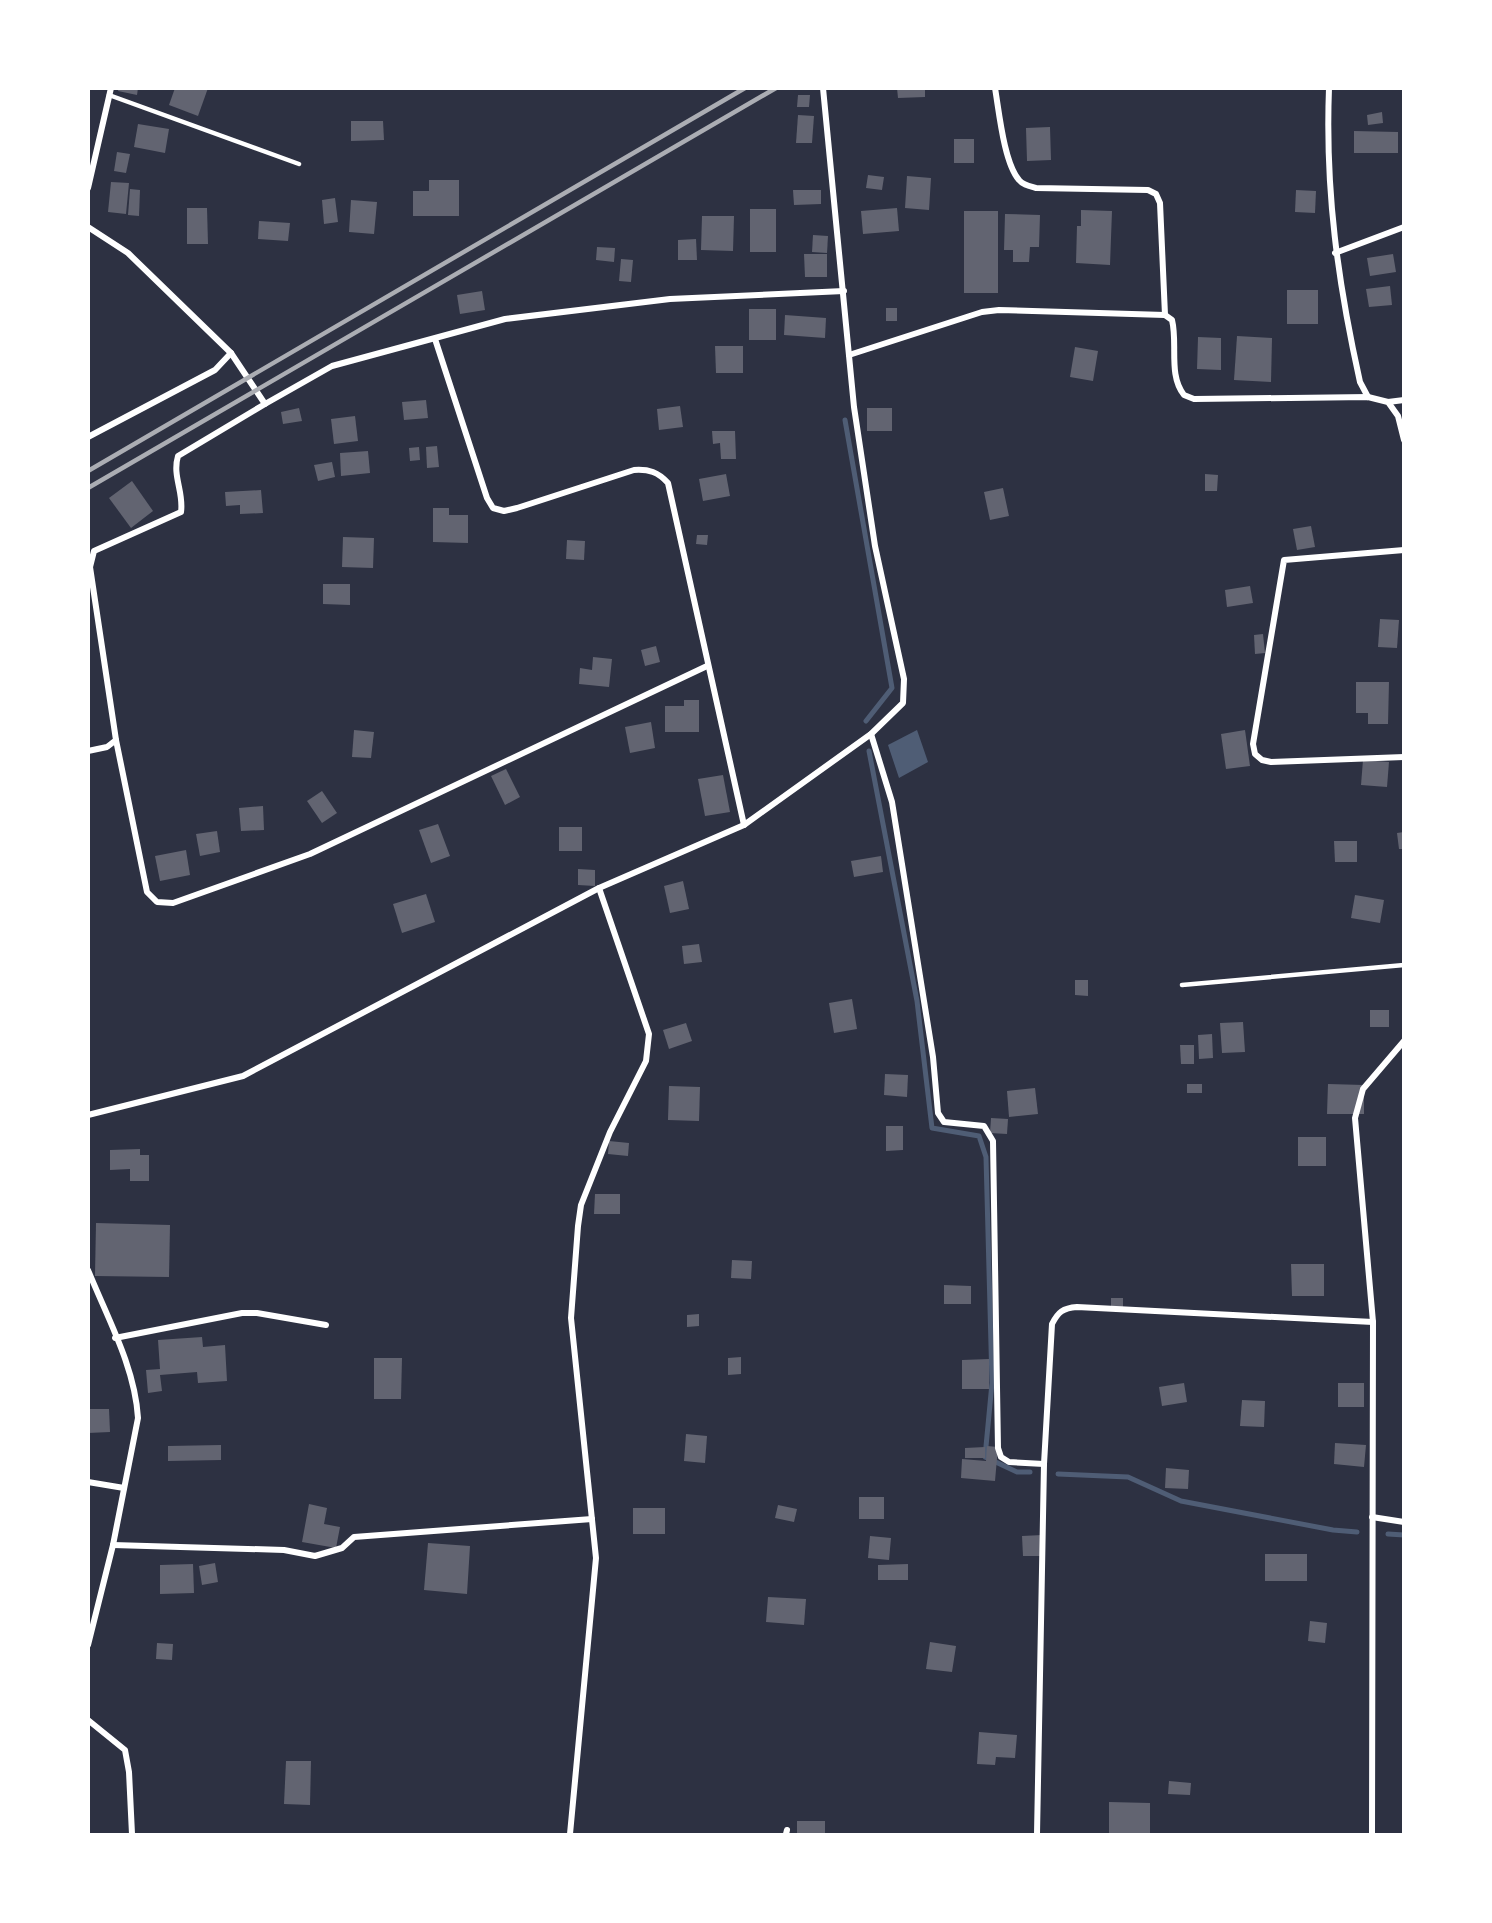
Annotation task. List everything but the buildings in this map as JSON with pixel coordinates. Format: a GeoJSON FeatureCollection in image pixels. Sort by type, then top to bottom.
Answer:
{"type":"FeatureCollection","features":[{"type":"Feature","properties":{"kind":"street"},"geometry":{"type":"LineString","coordinates":[[88,1115],[243,1076],[599,888],[744,825],[871,734],[903,703],[905,694],[875,546],[854,407],[844,291],[835,231],[832,172],[823,88]]}},
{"type":"Feature","properties":{"kind":"street"},"geometry":{"type":"LineString","coordinates":[[995,88],[1011,167],[1018,179],[1025,185],[1036,188],[1148,190],[1156,194],[1160,202],[1165,315]]}},
{"type":"Feature","properties":{"kind":"street"},"geometry":{"type":"LineString","coordinates":[[1329,88],[1329,189],[1335,253],[1360,382],[1368,397]]}},
{"type":"Feature","properties":{"kind":"street"},"geometry":{"type":"LineString","coordinates":[[88,188],[110,92]]}},
{"type":"Feature","properties":{"kind":"street"},"geometry":{"type":"LineString","coordinates":[[88,227],[128,253],[231,353],[265,404]]}},
{"type":"Feature","properties":{"kind":"street"},"geometry":{"type":"LineString","coordinates":[[1335,253],[1404,227]]}},
{"type":"Feature","properties":{"kind":"street"},"geometry":{"type":"LineString","coordinates":[[707,666],[310,854],[173,903],[157,902],[147,892],[116,740],[90,567],[94,551],[181,512],[183,500],[174,468],[178,456],[332,366],[505,320],[658,301],[844,291]]}},
{"type":"Feature","properties":{"kind":"street"},"geometry":{"type":"LineString","coordinates":[[849,355],[982,312],[999,310],[1165,315],[1172,320],[1174,330],[1178,388],[1184,395],[1194,399],[1368,397],[1388,402],[1404,400]]}},
{"type":"Feature","properties":{"kind":"street"},"geometry":{"type":"LineString","coordinates":[[435,339],[487,498],[493,508],[504,511],[517,508],[634,470],[653,472],[668,483],[744,825]]}},
{"type":"Feature","properties":{"kind":"street"},"geometry":{"type":"LineString","coordinates":[[88,437],[215,370],[231,353]]}},
{"type":"Feature","properties":{"kind":"street"},"geometry":{"type":"LineString","coordinates":[[1388,402],[1398,416],[1404,440]]}},
{"type":"Feature","properties":{"kind":"street"},"geometry":{"type":"LineString","coordinates":[[1404,550],[1284,560],[1253,744],[1255,754],[1262,760],[1272,762],[1404,757]]}},
{"type":"Feature","properties":{"kind":"street"},"geometry":{"type":"LineString","coordinates":[[871,734],[892,802],[933,1057],[938,1113],[944,1122],[984,1125],[993,1141],[998,1448],[1001,1457],[1009,1462],[1044,1464]]}},
{"type":"Feature","properties":{"kind":"street"},"geometry":{"type":"LineString","coordinates":[[88,751],[107,747],[116,740]]}},
{"type":"Feature","properties":{"kind":"street"},"geometry":{"type":"LineString","coordinates":[[570,1834],[596,1576],[571,1318],[581,1205],[610,1132],[646,1061],[649,1048],[648,1034],[599,888]]}},
{"type":"Feature","properties":{"kind":"street"},"geometry":{"type":"LineString","coordinates":[[1372,1834],[1373,1322],[1355,1118],[1363,1089],[1404,1041]]}},
{"type":"Feature","properties":{"kind":"street"},"geometry":{"type":"LineString","coordinates":[[88,1270],[131,1377],[138,1418],[113,1545],[88,1645]]}},
{"type":"Feature","properties":{"kind":"street"},"geometry":{"type":"LineString","coordinates":[[1036,1834],[1044,1464],[1052,1324],[1057,1313],[1066,1308],[1373,1322]]}},
{"type":"Feature","properties":{"kind":"street"},"geometry":{"type":"LineString","coordinates":[[115,1338],[257,1312],[326,1325]]}},
{"type":"Feature","properties":{"kind":"street"},"geometry":{"type":"LineString","coordinates":[[88,1482],[124,1488]]}},
{"type":"Feature","properties":{"kind":"street"},"geometry":{"type":"LineString","coordinates":[[1372,1517],[1404,1522]]}},
{"type":"Feature","properties":{"kind":"street"},"geometry":{"type":"LineString","coordinates":[[113,1545],[284,1550],[315,1556],[342,1548],[354,1537],[592,1519]]}},
{"type":"Feature","properties":{"kind":"street"},"geometry":{"type":"LineString","coordinates":[[88,1720],[125,1750],[129,1772],[132,1834]]}},
{"type":"Feature","properties":{"kind":"lane"},"geometry":{"type":"LineString","coordinates":[[110,92],[299,164]]}},
{"type":"Feature","properties":{"kind":"lane"},"geometry":{"type":"LineString","coordinates":[[1182,985],[1404,965]]}},
{"type":"Feature","properties":{"kind":"water"},"geometry":{"type":"Polygon","coordinates":[[[917,730],[928,762],[899,778],[888,745],[917,730]]]}},
{"type":"Feature","properties":{"kind":"waterway"},"geometry":{"type":"LineString","coordinates":[[845,420],[892,688],[866,721]]}},
{"type":"Feature","properties":{"kind":"waterway"},"geometry":{"type":"LineString","coordinates":[[869,751],[917,1001],[932,1128],[979,1136],[986,1157],[992,1383],[985,1457],[1017,1472],[1030,1472]]}},
{"type":"Feature","properties":{"kind":"waterway"},"geometry":{"type":"LineString","coordinates":[[1058,1474],[1128,1477],[1181,1501],[1333,1530],[1357,1532]]}},
{"type":"Feature","properties":{"kind":"waterway"},"geometry":{"type":"LineString","coordinates":[[1388,1534],[1404,1535]]}},
{"type":"Feature","properties":{"kind":"railway"},"geometry":{"type":"LineString","coordinates":[[88,471],[745,88]]}},
{"type":"Feature","properties":{"kind":"railway"},"geometry":{"type":"LineString","coordinates":[[88,488],[776,88]]}}]}
